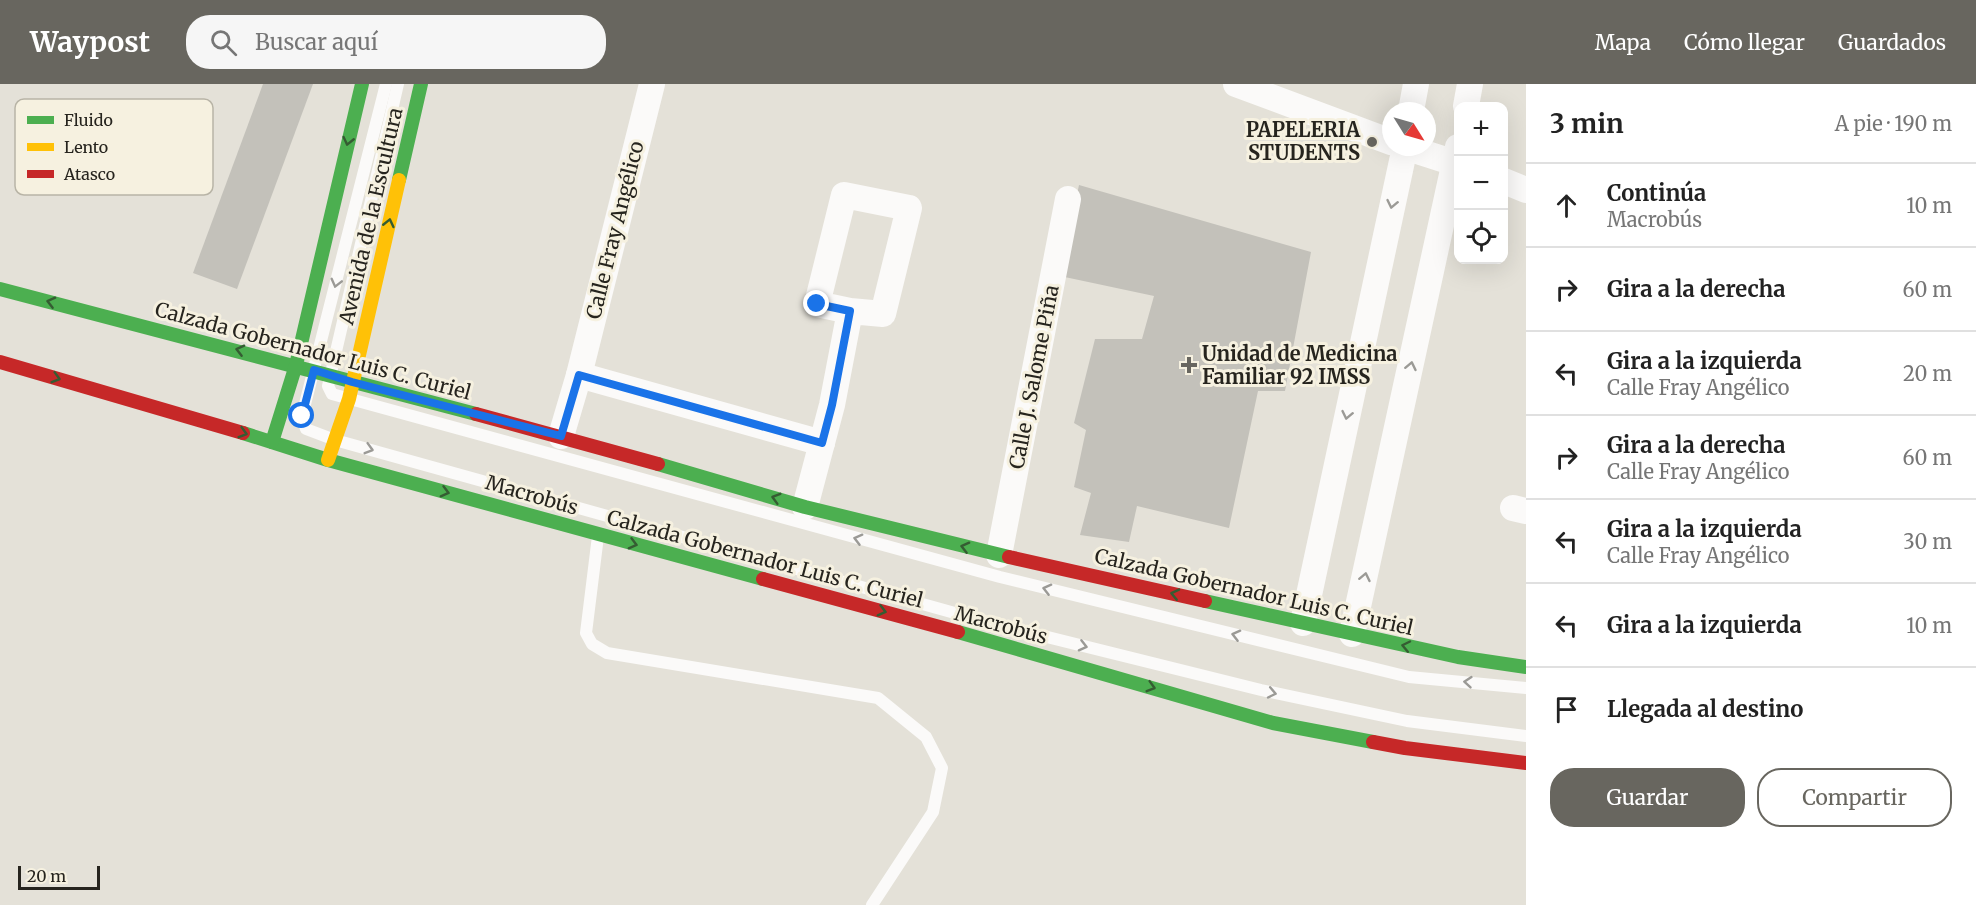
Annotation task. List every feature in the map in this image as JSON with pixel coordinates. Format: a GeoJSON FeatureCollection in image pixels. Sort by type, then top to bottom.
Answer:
{"type":"FeatureCollection","features":[{"type":"Feature","properties":{"kind":"main road","name":"Avenida de la Escultura"},"geometry":{"type":"LineString","coordinates":[[272,442],[296,365],[362,84]]}},
{"type":"Feature","properties":{"kind":"main road","name":"Avenida de la Escultura"},"geometry":{"type":"LineString","coordinates":[[328,460],[349,399],[421,84]]}},
{"type":"Feature","properties":{"kind":"main road","name":"Calzada Gobernador Luis C. Curiel"},"geometry":{"type":"LineString","coordinates":[[0,289],[561,436],[805,507],[999,555],[1352,634],[1458,657],[1526,668]]}},
{"type":"Feature","properties":{"kind":"main road","name":"Calzada Gobernador Luis C. Curiel"},"geometry":{"type":"LineString","coordinates":[[0,362],[328,460],[948,629],[1273,723],[1406,748],[1526,763]]}},
{"type":"Feature","properties":{"kind":"street","name":"Calle Fray Angélico"},"geometry":{"type":"LineString","coordinates":[[561,436],[579,375],[652,84]]}},
{"type":"Feature","properties":{"kind":"street"},"geometry":{"type":"LineString","coordinates":[[1236,84],[1382,139]]}},
{"type":"Feature","properties":{"kind":"street"},"geometry":{"type":"LineString","coordinates":[[1413,102],[1416,84]]}},
{"type":"Feature","properties":{"kind":"street"},"geometry":{"type":"LineString","coordinates":[[1467,102],[1470,84]]}},
{"type":"Feature","properties":{"kind":"street"},"geometry":{"type":"LineString","coordinates":[[1436,153],[1454,157]]}},
{"type":"Feature","properties":{"kind":"street"},"geometry":{"type":"LineString","coordinates":[[1303,622],[1403,156]]}},
{"type":"Feature","properties":{"kind":"street"},"geometry":{"type":"LineString","coordinates":[[1352,634],[1454,176]]}},
{"type":"Feature","properties":{"kind":"street"},"geometry":{"type":"LineString","coordinates":[[1508,183],[1526,190]]}},
{"type":"Feature","properties":{"kind":"street"},"geometry":{"type":"LineString","coordinates":[[844,195],[909,208],[883,314],[850,311],[817,304],[844,195]]}},
{"type":"Feature","properties":{"kind":"street","name":"Calle J. Salome Piña"},"geometry":{"type":"LineString","coordinates":[[999,555],[1068,199]]}},
{"type":"Feature","properties":{"kind":"street"},"geometry":{"type":"LineString","coordinates":[[805,507],[832,405],[850,311]]}},
{"type":"Feature","properties":{"kind":"street"},"geometry":{"type":"LineString","coordinates":[[579,375],[822,443]]}},
{"type":"Feature","properties":{"kind":"lane","name":"Macrobús"},"geometry":{"type":"LineString","coordinates":[[386,84],[302,416],[306,429],[335,440],[987,622],[1261,690],[1407,722],[1526,736]]}},
{"type":"Feature","properties":{"kind":"lane"},"geometry":{"type":"LineString","coordinates":[[398,84],[328,386],[332,394],[1000,578],[1409,677],[1526,688]]}},
{"type":"Feature","properties":{"kind":"lane"},"geometry":{"type":"LineString","coordinates":[[599,535],[586,633],[592,644],[607,654],[878,698],[926,737],[942,768],[933,812],[872,905]]}},
{"type":"Feature","properties":{"kind":"building"},"geometry":{"type":"Polygon","coordinates":[[[263,84],[313,84],[237,289],[193,273],[263,84]]]}},
{"type":"Feature","properties":{"kind":"building","name":"Unidad de Medicina Familiar 92 IMSS"},"geometry":{"type":"Polygon","coordinates":[[[1079,185],[1311,252],[1285,391],[1258,391],[1229,528],[1137,506],[1129,542],[1080,535],[1091,493],[1074,487],[1086,430],[1074,423],[1095,339],[1142,339],[1154,296],[1060,276],[1079,185]]]}},
{"type":"Feature","properties":{"kind":"traffic: fast"},"geometry":{"type":"LineString","coordinates":[[272,442],[296,365],[362,84]]}},
{"type":"Feature","properties":{"kind":"traffic: fast"},"geometry":{"type":"LineString","coordinates":[[399,180],[421,84]]}},
{"type":"Feature","properties":{"kind":"traffic: fast"},"geometry":{"type":"LineString","coordinates":[[0,289],[476,414]]}},
{"type":"Feature","properties":{"kind":"traffic: fast"},"geometry":{"type":"LineString","coordinates":[[243,433],[328,460],[763,579]]}},
{"type":"Feature","properties":{"kind":"traffic: fast"},"geometry":{"type":"LineString","coordinates":[[658,464],[805,507],[1009,557]]}},
{"type":"Feature","properties":{"kind":"traffic: fast"},"geometry":{"type":"LineString","coordinates":[[1205,601],[1458,657],[1526,667]]}},
{"type":"Feature","properties":{"kind":"traffic: fast"},"geometry":{"type":"LineString","coordinates":[[958,632],[1273,723],[1373,742]]}},
{"type":"Feature","properties":{"kind":"traffic: slow"},"geometry":{"type":"LineString","coordinates":[[328,460],[349,399],[399,180]]}},
{"type":"Feature","properties":{"kind":"traffic: jam"},"geometry":{"type":"LineString","coordinates":[[0,362],[243,433]]}},
{"type":"Feature","properties":{"kind":"traffic: jam"},"geometry":{"type":"LineString","coordinates":[[476,414],[658,464]]}},
{"type":"Feature","properties":{"kind":"traffic: jam"},"geometry":{"type":"LineString","coordinates":[[1009,557],[1205,601]]}},
{"type":"Feature","properties":{"kind":"traffic: jam"},"geometry":{"type":"LineString","coordinates":[[763,579],[958,632]]}},
{"type":"Feature","properties":{"kind":"traffic: jam"},"geometry":{"type":"LineString","coordinates":[[1373,742],[1526,763]]}},
{"type":"Feature","properties":{"kind":"place","name":"PAPELERIA STUDENTS"},"geometry":{"type":"Point","coordinates":[1372,142]}},
{"type":"Feature","properties":{"kind":"place","name":"Unidad de Medicina Familiar 92 IMSS"},"geometry":{"type":"Point","coordinates":[1189,365]}},
{"type":"Feature","properties":{"kind":"route"},"geometry":{"type":"LineString","coordinates":[[302,416],[314,370],[561,436],[579,375],[822,443],[832,405],[850,311],[817,304]]}}]}
